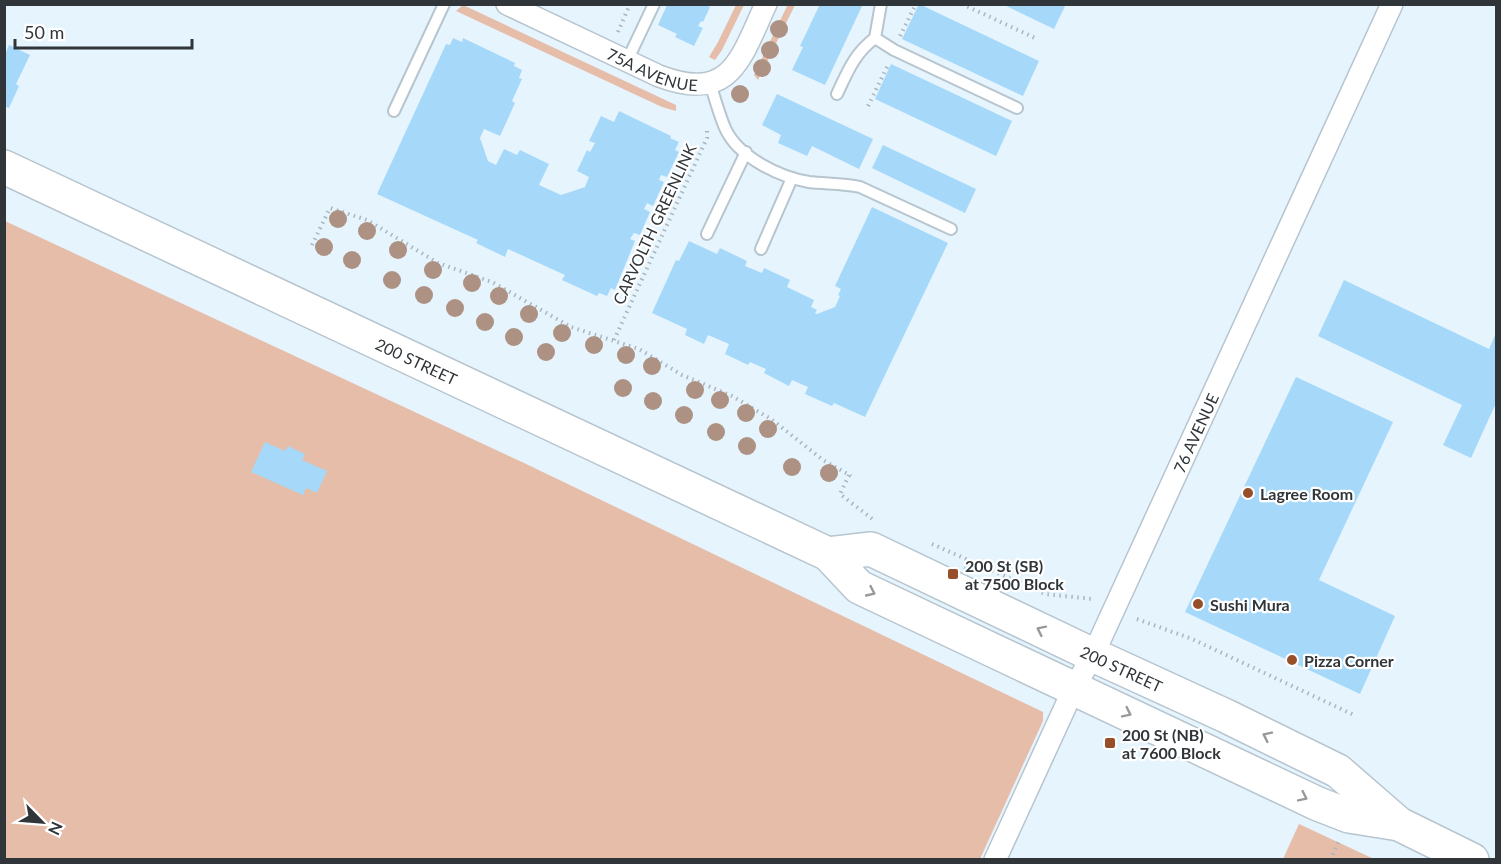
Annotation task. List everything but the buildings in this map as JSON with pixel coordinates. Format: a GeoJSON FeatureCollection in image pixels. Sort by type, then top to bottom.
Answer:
{"type":"FeatureCollection","features":[{"type":"Feature","properties":{"kind":"main road","name":"200 STREET"},"geometry":{"type":"LineString","coordinates":[[4,167],[417,363],[828,554],[859,587],[1318,804],[1349,816],[1400,824]]}},
{"type":"Feature","properties":{"kind":"main road","name":"200 STREET"},"geometry":{"type":"LineString","coordinates":[[828,554],[871,549],[1093,656],[1226,716],[1338,771],[1400,824],[1472,860]]}},
{"type":"Feature","properties":{"kind":"street","name":"75A AVENUE"},"geometry":{"type":"LineString","coordinates":[[507,4],[676,83],[699,86],[720,80],[734,66],[766,4]]}},
{"type":"Feature","properties":{"kind":"street","name":"76 AVENUE"},"geometry":{"type":"LineString","coordinates":[[995,860],[1074,688],[1093,656],[1392,4]]}},
{"type":"Feature","properties":{"kind":"lane"},"geometry":{"type":"LineString","coordinates":[[394,111],[444,4]]}},
{"type":"Feature","properties":{"kind":"lane"},"geometry":{"type":"LineString","coordinates":[[627,61],[654,4]]}},
{"type":"Feature","properties":{"kind":"lane"},"geometry":{"type":"LineString","coordinates":[[837,94],[854,58],[875,38],[881,4]]}},
{"type":"Feature","properties":{"kind":"lane"},"geometry":{"type":"LineString","coordinates":[[875,38],[894,50],[1017,108]]}},
{"type":"Feature","properties":{"kind":"lane"},"geometry":{"type":"LineString","coordinates":[[710,84],[726,130],[738,146],[771,168],[792,178],[860,187],[951,229]]}},
{"type":"Feature","properties":{"kind":"lane"},"geometry":{"type":"LineString","coordinates":[[707,234],[746,152]]}},
{"type":"Feature","properties":{"kind":"lane"},"geometry":{"type":"LineString","coordinates":[[760,249],[792,178]]}},
{"type":"Feature","properties":{"kind":"path"},"geometry":{"type":"LineString","coordinates":[[617,32],[630,4]]}},
{"type":"Feature","properties":{"kind":"path"},"geometry":{"type":"LineString","coordinates":[[899,39],[916,4]]}},
{"type":"Feature","properties":{"kind":"path"},"geometry":{"type":"LineString","coordinates":[[962,4],[1035,38]]}},
{"type":"Feature","properties":{"kind":"path"},"geometry":{"type":"LineString","coordinates":[[868,106],[890,61]]}},
{"type":"Feature","properties":{"kind":"path","name":"CARVOLTH GREENLINK"},"geometry":{"type":"LineString","coordinates":[[614,340],[707,138],[707,127]]}},
{"type":"Feature","properties":{"kind":"path"},"geometry":{"type":"LineString","coordinates":[[312,245],[330,208],[366,220],[438,263],[492,282],[556,320],[580,331],[639,349],[682,375],[717,389],[756,409],[823,460],[850,475],[840,494],[878,524]]}},
{"type":"Feature","properties":{"kind":"path"},"geometry":{"type":"LineString","coordinates":[[926,542],[1045,594],[1092,599]]}},
{"type":"Feature","properties":{"kind":"path"},"geometry":{"type":"LineString","coordinates":[[1137,619],[1192,639],[1354,715]]}},
{"type":"Feature","properties":{"kind":"shaded area"},"geometry":{"type":"Polygon","coordinates":[[[788,4],[795,5],[758,80],[754,75],[788,4]]]}},
{"type":"Feature","properties":{"kind":"shaded area"},"geometry":{"type":"Polygon","coordinates":[[[463,5],[676,105],[676,111],[662,107],[456,11],[463,5]]]}},
{"type":"Feature","properties":{"kind":"shaded area"},"geometry":{"type":"Polygon","coordinates":[[[736,5],[744,5],[715,60],[709,57],[736,5]]]}},
{"type":"Feature","properties":{"kind":"shaded area"},"geometry":{"type":"Polygon","coordinates":[[[5,221],[524,463],[1043,712],[1043,721],[980,859],[5,860],[5,221]]]}},
{"type":"Feature","properties":{"kind":"shaded area"},"geometry":{"type":"Polygon","coordinates":[[[1299,824],[1374,859],[1283,859],[1299,824]]]}},
{"type":"Feature","properties":{"kind":"place","name":"Lagree Room"},"geometry":{"type":"Point","coordinates":[1248,493]}},
{"type":"Feature","properties":{"kind":"place","name":"200 St (SB) at 7500 Block"},"geometry":{"type":"Point","coordinates":[953,574]}},
{"type":"Feature","properties":{"kind":"place","name":"Sushi Mura"},"geometry":{"type":"Point","coordinates":[1198,604]}},
{"type":"Feature","properties":{"kind":"place","name":"Pizza Corner"},"geometry":{"type":"Point","coordinates":[1292,660]}},
{"type":"Feature","properties":{"kind":"place","name":"200 St (NB) at 7600 Block"},"geometry":{"type":"Point","coordinates":[1110,743]}}]}
